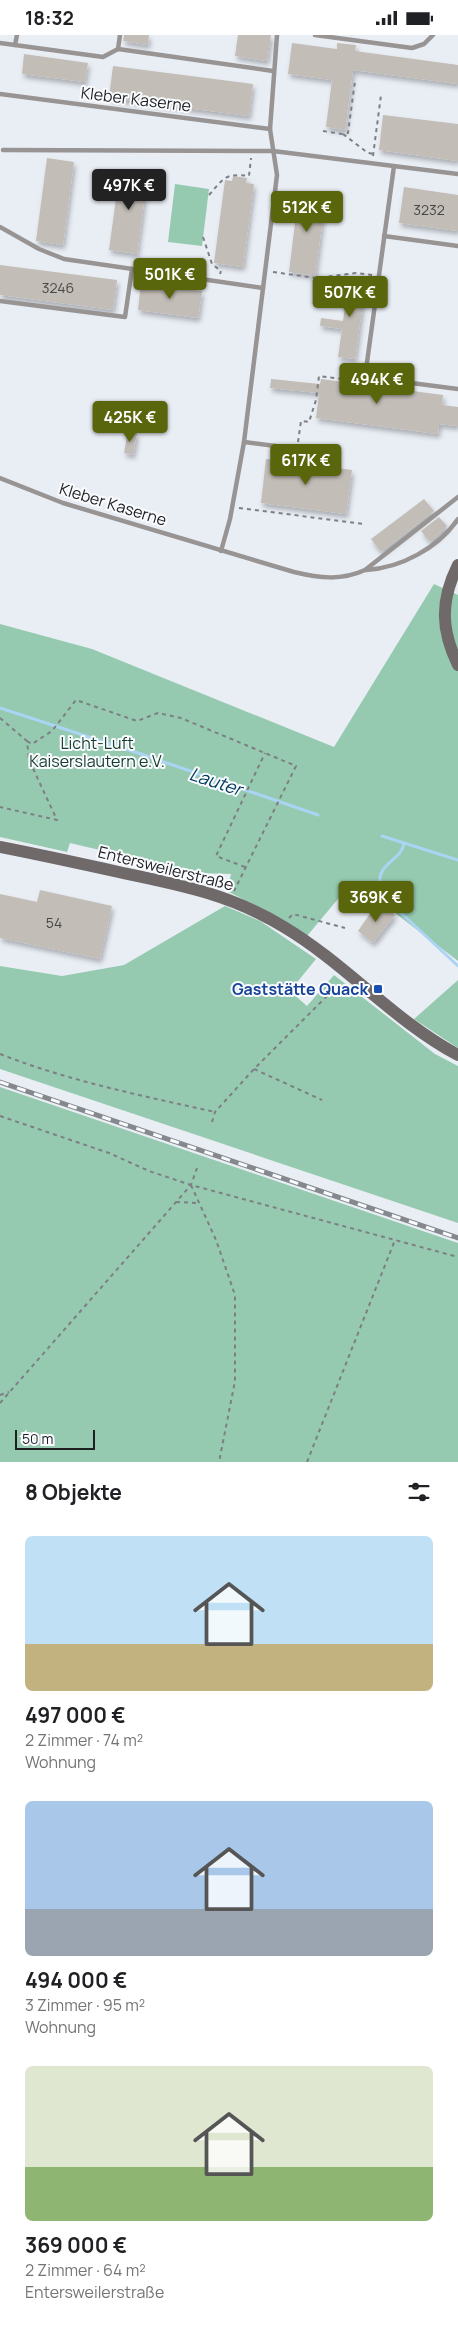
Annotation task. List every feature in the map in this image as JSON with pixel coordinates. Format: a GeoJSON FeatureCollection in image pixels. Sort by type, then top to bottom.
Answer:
{"type":"FeatureCollection","features":[{"type":"Feature","properties":{"kind":"main road"},"geometry":{"type":"LineString","coordinates":[[458,565],[450,580],[444,602],[444,621],[450,649],[458,665]]}},
{"type":"Feature","properties":{"kind":"main road","name":"Entersweilerstraße"},"geometry":{"type":"LineString","coordinates":[[0,847],[230,899],[283,926],[310,943],[418,1029],[458,1055]]}},
{"type":"Feature","properties":{"kind":"lane"},"geometry":{"type":"LineString","coordinates":[[15,45],[17,35]]}},
{"type":"Feature","properties":{"kind":"lane"},"geometry":{"type":"LineString","coordinates":[[118,49],[120,35]]}},
{"type":"Feature","properties":{"kind":"lane"},"geometry":{"type":"LineString","coordinates":[[221,551],[232,507],[244,442],[277,175],[270,129],[277,35]]}},
{"type":"Feature","properties":{"kind":"lane"},"geometry":{"type":"LineString","coordinates":[[315,35],[412,48],[424,44],[432,35]]}},
{"type":"Feature","properties":{"kind":"lane"},"geometry":{"type":"LineString","coordinates":[[0,43],[103,57],[118,49],[273,71]]}},
{"type":"Feature","properties":{"kind":"lane","name":"Kleber Kaserne"},"geometry":{"type":"LineString","coordinates":[[0,94],[270,129]]}},
{"type":"Feature","properties":{"kind":"lane"},"geometry":{"type":"LineString","coordinates":[[3,150],[273,151],[458,174]]}},
{"type":"Feature","properties":{"kind":"lane"},"geometry":{"type":"LineString","coordinates":[[394,166],[365,377],[458,389]]}},
{"type":"Feature","properties":{"kind":"lane"},"geometry":{"type":"LineString","coordinates":[[0,227],[39,249],[64,259],[263,288]]}},
{"type":"Feature","properties":{"kind":"lane"},"geometry":{"type":"LineString","coordinates":[[384,236],[458,246]]}},
{"type":"Feature","properties":{"kind":"lane"},"geometry":{"type":"LineString","coordinates":[[0,301],[125,317],[132,269]]}},
{"type":"Feature","properties":{"kind":"lane"},"geometry":{"type":"LineString","coordinates":[[244,442],[338,454]]}},
{"type":"Feature","properties":{"kind":"lane","name":"Kleber Kaserne"},"geometry":{"type":"LineString","coordinates":[[0,478],[63,503],[302,574],[323,578],[348,577],[365,570]]}},
{"type":"Feature","properties":{"kind":"lane"},"geometry":{"type":"LineString","coordinates":[[365,570],[458,497]]}},
{"type":"Feature","properties":{"kind":"lane"},"geometry":{"type":"LineString","coordinates":[[365,570],[384,569],[400,565],[440,539],[458,519]]}},
{"type":"Feature","properties":{"kind":"path"},"geometry":{"type":"LineString","coordinates":[[323,131],[348,133],[355,81]]}},
{"type":"Feature","properties":{"kind":"path"},"geometry":{"type":"LineString","coordinates":[[371,163],[374,154],[381,95]]}},
{"type":"Feature","properties":{"kind":"path"},"geometry":{"type":"LineString","coordinates":[[342,134],[368,153],[374,154]]}},
{"type":"Feature","properties":{"kind":"path"},"geometry":{"type":"LineString","coordinates":[[209,195],[225,177],[233,174],[249,177],[251,158],[264,151]]}},
{"type":"Feature","properties":{"kind":"path"},"geometry":{"type":"LineString","coordinates":[[203,237],[212,264],[221,271],[219,281]]}},
{"type":"Feature","properties":{"kind":"path"},"geometry":{"type":"LineString","coordinates":[[266,271],[316,278],[356,273],[379,276]]}},
{"type":"Feature","properties":{"kind":"path"},"geometry":{"type":"LineString","coordinates":[[297,449],[301,421],[308,422],[316,400],[319,376],[362,382],[365,377]]}},
{"type":"Feature","properties":{"kind":"path"},"geometry":{"type":"LineString","coordinates":[[232,507],[364,524]]}},
{"type":"Feature","properties":{"kind":"path"},"geometry":{"type":"LineString","coordinates":[[0,718],[32,744],[52,731],[76,700],[137,721],[158,713],[181,718],[296,766],[232,895]]}},
{"type":"Feature","properties":{"kind":"path"},"geometry":{"type":"LineString","coordinates":[[0,807],[58,820],[29,760],[27,741]]}},
{"type":"Feature","properties":{"kind":"path"},"geometry":{"type":"LineString","coordinates":[[246,867],[216,856],[265,753]]}},
{"type":"Feature","properties":{"kind":"path"},"geometry":{"type":"LineString","coordinates":[[283,926],[293,914],[345,928]]}},
{"type":"Feature","properties":{"kind":"path"},"geometry":{"type":"LineString","coordinates":[[212,1122],[214,1112],[348,974]]}},
{"type":"Feature","properties":{"kind":"path"},"geometry":{"type":"LineString","coordinates":[[0,1054],[26,1064],[105,1087],[214,1112]]}},
{"type":"Feature","properties":{"kind":"path"},"geometry":{"type":"LineString","coordinates":[[254,1069],[322,1100]]}},
{"type":"Feature","properties":{"kind":"path"},"geometry":{"type":"LineString","coordinates":[[0,1116],[110,1153],[149,1171],[191,1185],[458,1257]]}},
{"type":"Feature","properties":{"kind":"path"},"geometry":{"type":"LineString","coordinates":[[0,1403],[191,1185],[197,1168]]}},
{"type":"Feature","properties":{"kind":"path"},"geometry":{"type":"LineString","coordinates":[[191,1185],[216,1240],[235,1295],[235,1381],[219,1462]]}},
{"type":"Feature","properties":{"kind":"path"},"geometry":{"type":"LineString","coordinates":[[176,1202],[199,1203]]}},
{"type":"Feature","properties":{"kind":"path"},"geometry":{"type":"LineString","coordinates":[[307,1462],[396,1240]]}},
{"type":"Feature","properties":{"kind":"path"},"geometry":{"type":"LineString","coordinates":[[0,1395],[9,1392]]}},
{"type":"Feature","properties":{"kind":"green space"},"geometry":{"type":"Polygon","coordinates":[[[175,184],[209,189],[202,246],[168,242],[175,184]]]}},
{"type":"Feature","properties":{"kind":"green space","name":"Licht-Luft Kaiserslautern e.V."},"geometry":{"type":"Polygon","coordinates":[[[434,584],[458,595],[458,961],[353,881],[307,936],[266,911],[227,891],[231,874],[197,873],[70,843],[67,852],[0,837],[0,624],[92,649],[334,747],[434,584]]]}},
{"type":"Feature","properties":{"kind":"green space"},"geometry":{"type":"Polygon","coordinates":[[[225,906],[260,921],[316,959],[290,991],[307,1006],[334,975],[435,1054],[458,1066],[458,1223],[0,1069],[0,966],[62,976],[124,965],[225,906]]]}},
{"type":"Feature","properties":{"kind":"green space"},"geometry":{"type":"Polygon","coordinates":[[[458,980],[458,1048],[414,1019],[458,980]]]}},
{"type":"Feature","properties":{"kind":"green space"},"geometry":{"type":"Polygon","coordinates":[[[0,1087],[458,1243],[458,1462],[0,1462],[0,1087]]]}},
{"type":"Feature","properties":{"kind":"building"},"geometry":{"type":"Polygon","coordinates":[[[124,35],[149,35],[148,45],[123,41],[124,35]]]}},
{"type":"Feature","properties":{"kind":"building"},"geometry":{"type":"Polygon","coordinates":[[[238,35],[271,35],[267,61],[235,56],[238,35]]]}},
{"type":"Feature","properties":{"kind":"building"},"geometry":{"type":"Polygon","coordinates":[[[292,43],[337,49],[337,43],[356,45],[355,51],[458,65],[458,84],[353,70],[345,130],[326,127],[332,80],[288,74],[292,43]]]}},
{"type":"Feature","properties":{"kind":"building"},"geometry":{"type":"Polygon","coordinates":[[[24,54],[88,63],[85,82],[22,74],[24,54]]]}},
{"type":"Feature","properties":{"kind":"building"},"geometry":{"type":"Polygon","coordinates":[[[113,66],[253,84],[249,116],[109,98],[113,66]]]}},
{"type":"Feature","properties":{"kind":"building"},"geometry":{"type":"Polygon","coordinates":[[[383,115],[458,124],[458,161],[379,150],[383,115]]]}},
{"type":"Feature","properties":{"kind":"building"},"geometry":{"type":"Polygon","coordinates":[[[47,158],[74,162],[63,245],[36,241],[47,158]]]}},
{"type":"Feature","properties":{"kind":"building"},"geometry":{"type":"Polygon","coordinates":[[[120,169],[148,172],[137,254],[109,250],[120,169]]]}},
{"type":"Feature","properties":{"kind":"building"},"geometry":{"type":"Polygon","coordinates":[[[233,176],[247,178],[246,183],[254,184],[243,267],[214,263],[225,180],[232,181],[233,176]]]}},
{"type":"Feature","properties":{"kind":"building"},"geometry":{"type":"Polygon","coordinates":[[[404,187],[458,195],[458,231],[399,223],[404,187]]]}},
{"type":"Feature","properties":{"kind":"building"},"geometry":{"type":"Polygon","coordinates":[[[299,191],[326,195],[315,276],[289,272],[299,191]]]}},
{"type":"Feature","properties":{"kind":"building"},"geometry":{"type":"Polygon","coordinates":[[[0,265],[117,280],[113,310],[0,295],[0,265]]]}},
{"type":"Feature","properties":{"kind":"building"},"geometry":{"type":"Polygon","coordinates":[[[349,276],[366,279],[355,359],[338,357],[342,329],[320,326],[321,318],[343,321],[349,276]]]}},
{"type":"Feature","properties":{"kind":"building"},"geometry":{"type":"Polygon","coordinates":[[[141,283],[202,291],[198,318],[138,310],[141,283]]]}},
{"type":"Feature","properties":{"kind":"building"},"geometry":{"type":"Polygon","coordinates":[[[271,379],[320,384],[321,379],[443,395],[442,405],[458,407],[458,426],[439,424],[438,434],[316,418],[319,393],[270,388],[271,379]]]}},
{"type":"Feature","properties":{"kind":"building"},"geometry":{"type":"Polygon","coordinates":[[[128,431],[137,433],[133,455],[124,453],[128,431]]]}},
{"type":"Feature","properties":{"kind":"building"},"geometry":{"type":"Polygon","coordinates":[[[266,459],[352,470],[346,514],[261,503],[266,459]]]}},
{"type":"Feature","properties":{"kind":"building"},"geometry":{"type":"Polygon","coordinates":[[[424,499],[434,511],[381,552],[371,539],[424,499]]]}},
{"type":"Feature","properties":{"kind":"building"},"geometry":{"type":"Polygon","coordinates":[[[439,517],[447,526],[430,542],[421,531],[439,517]]]}},
{"type":"Feature","properties":{"kind":"building"},"geometry":{"type":"Polygon","coordinates":[[[40,890],[112,906],[100,959],[0,938],[0,894],[37,902],[40,890]]]}},
{"type":"Feature","properties":{"kind":"building"},"geometry":{"type":"Polygon","coordinates":[[[378,902],[395,915],[373,943],[358,931],[378,902]]]}},
{"type":"Feature","properties":{"kind":"waterway","name":"Lauter"},"geometry":{"type":"LineString","coordinates":[[0,708],[318,815]]}},
{"type":"Feature","properties":{"kind":"waterway"},"geometry":{"type":"LineString","coordinates":[[382,836],[458,860]]}},
{"type":"Feature","properties":{"kind":"waterway","name":"Lauter"},"geometry":{"type":"LineString","coordinates":[[404,843],[402,850],[387,865],[380,877],[380,886],[384,897],[458,966]]}},
{"type":"Feature","properties":{"kind":"railway"},"geometry":{"type":"LineString","coordinates":[[0,1082],[458,1238]]}},
{"type":"Feature","properties":{"kind":"place","name":"Gaststätte Quack"},"geometry":{"type":"Point","coordinates":[378,989]}}]}
